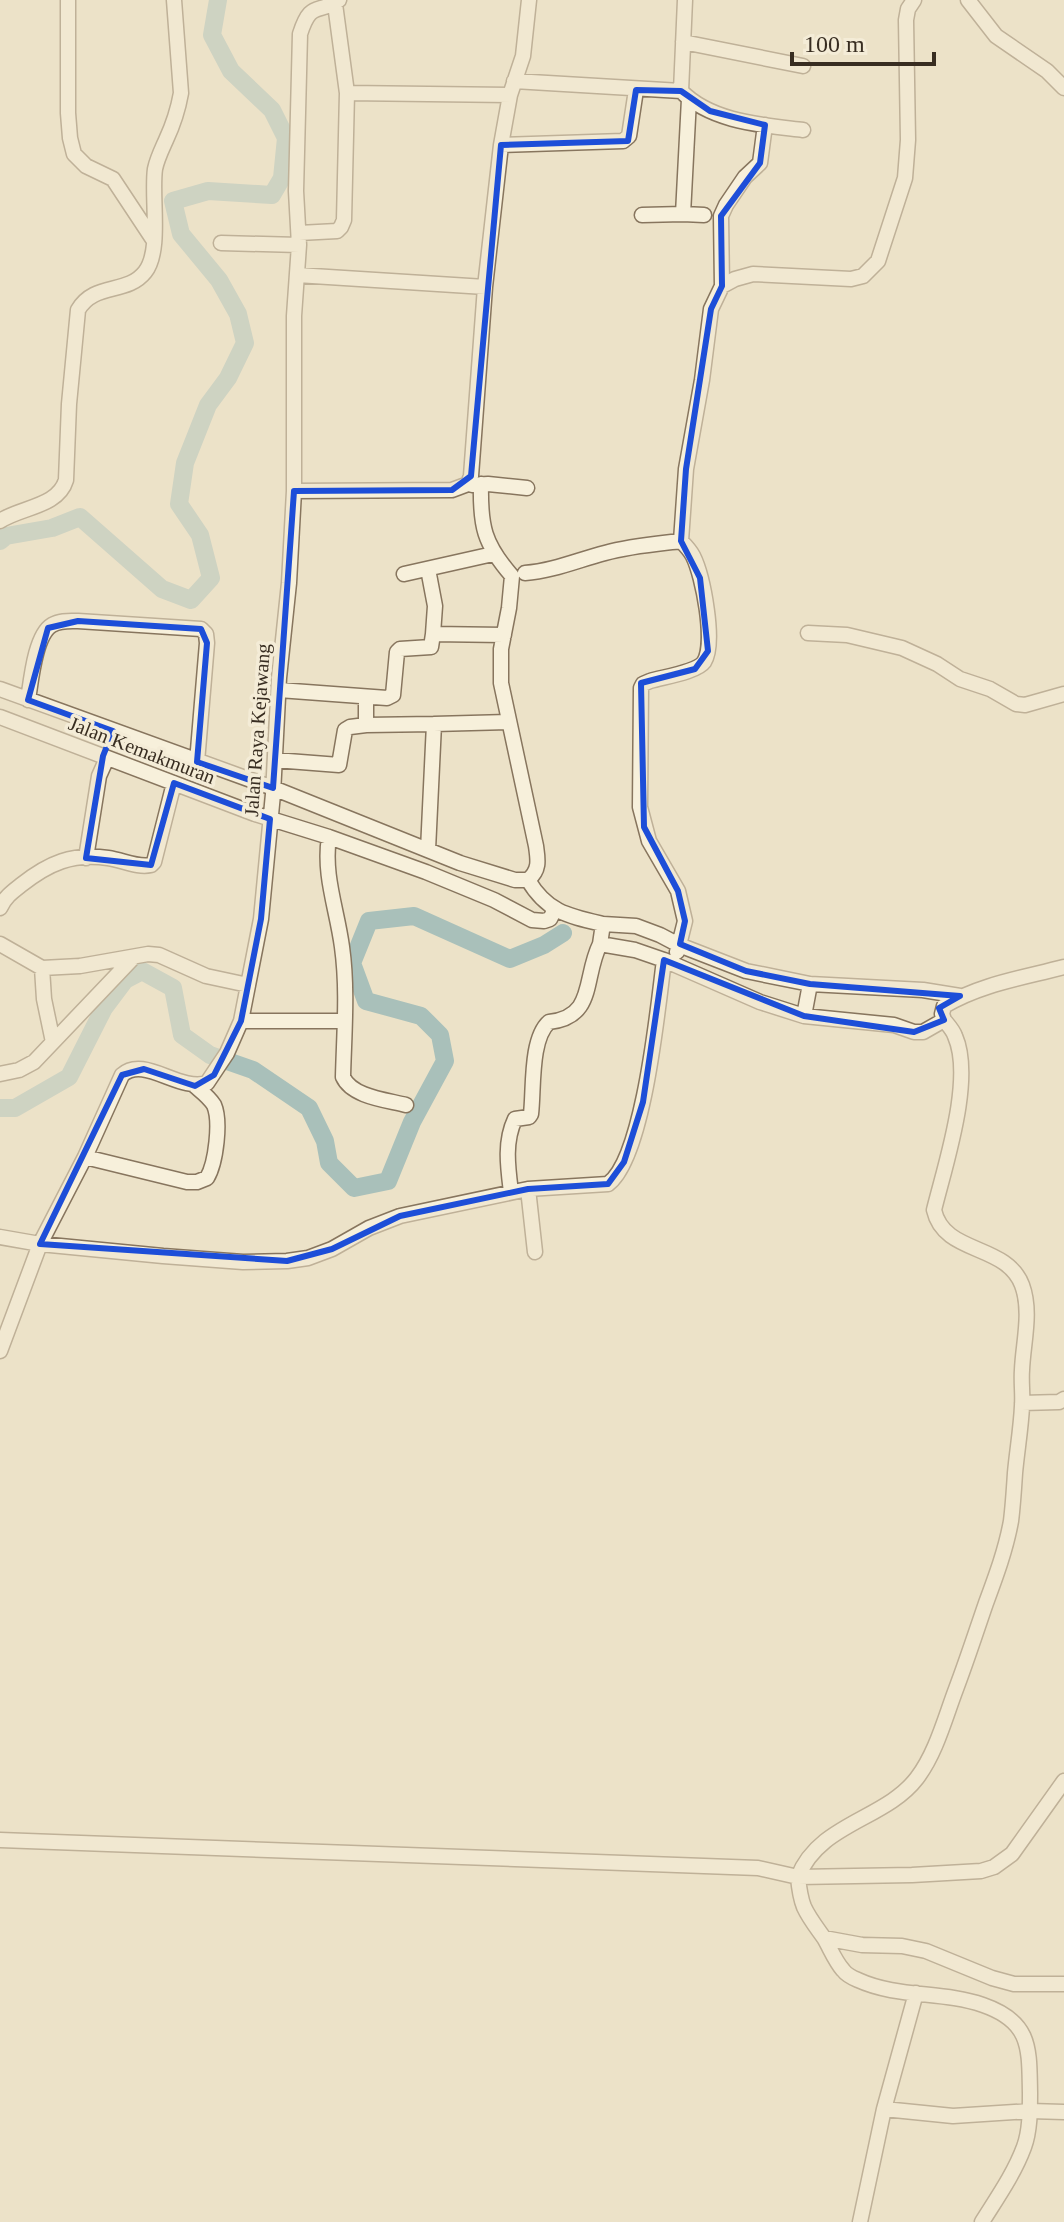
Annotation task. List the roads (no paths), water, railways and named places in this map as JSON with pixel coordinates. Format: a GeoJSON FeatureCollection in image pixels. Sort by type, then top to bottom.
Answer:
{"type":"FeatureCollection","features":[{"type":"Feature","properties":{"kind":"street"},"geometry":{"type":"LineString","coordinates":[[68,0],[68,113],[74,154],[86,166],[113,179],[154,241]]}},
{"type":"Feature","properties":{"kind":"street"},"geometry":{"type":"LineString","coordinates":[[0,521],[50,500],[63,490],[78,310],[92,294],[127,285],[147,270],[154,241],[156,166],[181,93],[174,0]]}},
{"type":"Feature","properties":{"kind":"street"},"geometry":{"type":"LineString","coordinates":[[0,689],[460,863],[515,880],[528,880],[536,872],[538,858],[508,722],[500,668],[512,576],[493,554],[471,476],[485,287],[501,145],[512,88],[523,56],[529,0]]}},
{"type":"Feature","properties":{"kind":"street"},"geometry":{"type":"LineString","coordinates":[[683,214],[685,0]]}},
{"type":"Feature","properties":{"kind":"street"},"geometry":{"type":"LineString","coordinates":[[722,286],[753,274],[851,279],[863,276],[878,261],[905,178],[908,126],[906,20],[914,0]]}},
{"type":"Feature","properties":{"kind":"street"},"geometry":{"type":"LineString","coordinates":[[968,0],[996,36],[1047,71],[1064,88]]}},
{"type":"Feature","properties":{"kind":"street"},"geometry":{"type":"LineString","coordinates":[[221,243],[299,239],[337,231],[343,224],[347,93],[337,2]]}},
{"type":"Feature","properties":{"kind":"street","name":"Jalan Raya Kejawang"},"geometry":{"type":"LineString","coordinates":[[195,1086],[207,1083],[214,1075],[241,1021],[261,919],[294,491],[300,34],[311,9],[337,2]]}},
{"type":"Feature","properties":{"kind":"street"},"geometry":{"type":"LineString","coordinates":[[683,42],[803,66]]}},
{"type":"Feature","properties":{"kind":"street"},"geometry":{"type":"LineString","coordinates":[[347,93],[512,88],[636,90],[685,95],[697,105],[730,118],[803,130]]}},
{"type":"Feature","properties":{"kind":"street"},"geometry":{"type":"LineString","coordinates":[[501,145],[623,141],[629,136],[636,90]]}},
{"type":"Feature","properties":{"kind":"street"},"geometry":{"type":"LineString","coordinates":[[0,1237],[40,1244],[243,1262],[287,1261],[308,1258],[332,1249],[369,1228],[400,1216],[511,1192],[601,1185],[614,1180],[624,1162],[643,1102],[674,955],[685,921],[678,891],[649,841],[640,807],[642,686],[702,665],[708,651],[707,606],[693,556],[681,541],[686,469],[711,309],[722,286],[721,216],[745,177],[760,163],[765,125]]}},
{"type":"Feature","properties":{"kind":"street"},"geometry":{"type":"LineString","coordinates":[[642,215],[704,215]]}},
{"type":"Feature","properties":{"kind":"street"},"geometry":{"type":"LineString","coordinates":[[297,275],[485,287]]}},
{"type":"Feature","properties":{"kind":"street"},"geometry":{"type":"LineString","coordinates":[[294,491],[452,490],[475,484],[527,488]]}},
{"type":"Feature","properties":{"kind":"street"},"geometry":{"type":"LineString","coordinates":[[525,573],[546,572],[609,552],[681,541]]}},
{"type":"Feature","properties":{"kind":"street"},"geometry":{"type":"LineString","coordinates":[[404,574],[493,554]]}},
{"type":"Feature","properties":{"kind":"street"},"geometry":{"type":"LineString","coordinates":[[279,690],[391,697],[398,651],[431,647],[435,606],[428,569]]}},
{"type":"Feature","properties":{"kind":"street"},"geometry":{"type":"LineString","coordinates":[[28,700],[37,653],[48,628],[54,624],[78,621],[201,629],[206,634],[207,643],[197,762]]}},
{"type":"Feature","properties":{"kind":"street"},"geometry":{"type":"LineString","coordinates":[[808,633],[847,635],[902,648],[1016,704],[1025,705],[1064,694]]}},
{"type":"Feature","properties":{"kind":"street"},"geometry":{"type":"LineString","coordinates":[[433,634],[504,635]]}},
{"type":"Feature","properties":{"kind":"street"},"geometry":{"type":"LineString","coordinates":[[366,697],[366,725]]}},
{"type":"Feature","properties":{"kind":"street","name":"Jalan Kemakmuran"},"geometry":{"type":"LineString","coordinates":[[0,717],[270,818],[413,867],[494,900],[532,920],[550,919],[556,910]]}},
{"type":"Feature","properties":{"kind":"street"},"geometry":{"type":"LineString","coordinates":[[275,760],[339,765],[345,730],[350,727],[508,722]]}},
{"type":"Feature","properties":{"kind":"street"},"geometry":{"type":"LineString","coordinates":[[428,850],[434,724]]}},
{"type":"Feature","properties":{"kind":"street"},"geometry":{"type":"LineString","coordinates":[[86,858],[99,776],[113,733]]}},
{"type":"Feature","properties":{"kind":"street"},"geometry":{"type":"LineString","coordinates":[[0,908],[7,897],[50,864],[61,860],[109,858],[143,867],[151,865],[174,783]]}},
{"type":"Feature","properties":{"kind":"street"},"geometry":{"type":"LineString","coordinates":[[329,837],[327,869],[344,968],[343,1077],[356,1090],[406,1105]]}},
{"type":"Feature","properties":{"kind":"street"},"geometry":{"type":"LineString","coordinates":[[528,880],[543,901],[556,910],[603,924],[636,926],[660,935],[674,955],[760,1002],[805,1013],[894,1025],[914,1032],[923,1032],[940,1022],[944,1006],[960,996],[982,987],[1064,967]]}},
{"type":"Feature","properties":{"kind":"street"},"geometry":{"type":"LineString","coordinates":[[511,1192],[508,1149],[512,1124],[515,1119],[530,1116],[535,1063],[543,1027],[547,1022],[570,1017],[581,1007],[603,924]]}},
{"type":"Feature","properties":{"kind":"street"},"geometry":{"type":"LineString","coordinates":[[0,944],[42,968],[133,958]]}},
{"type":"Feature","properties":{"kind":"street"},"geometry":{"type":"LineString","coordinates":[[600,944],[674,955],[809,988],[923,990],[960,996]]}},
{"type":"Feature","properties":{"kind":"street"},"geometry":{"type":"LineString","coordinates":[[0,1074],[19,1070],[34,1062],[140,954],[159,955],[206,976],[248,985]]}},
{"type":"Feature","properties":{"kind":"street"},"geometry":{"type":"LineString","coordinates":[[42,968],[44,999],[53,1042]]}},
{"type":"Feature","properties":{"kind":"street"},"geometry":{"type":"LineString","coordinates":[[805,1013],[809,988]]}},
{"type":"Feature","properties":{"kind":"street"},"geometry":{"type":"LineString","coordinates":[[241,1021],[344,1021]]}},
{"type":"Feature","properties":{"kind":"street"},"geometry":{"type":"LineString","coordinates":[[940,1022],[955,1035],[962,1080],[934,1210],[936,1220],[956,1240],[1004,1260],[1022,1285],[1027,1307],[1011,1521],[963,1669],[929,1758],[916,1780],[813,1851],[798,1877],[799,1894],[805,1910],[843,1971],[855,1979],[894,1990],[914,2001],[940,1995],[982,2004],[1018,2025],[1025,2038],[1029,2050],[1030,2111],[1025,2144],[982,2222]]}},
{"type":"Feature","properties":{"kind":"street"},"geometry":{"type":"LineString","coordinates":[[0,1351],[40,1244],[85,1157],[122,1075],[128,1070],[144,1069],[195,1086],[215,1107],[214,1158],[207,1178],[197,1182],[85,1157]]}},
{"type":"Feature","properties":{"kind":"street"},"geometry":{"type":"LineString","coordinates":[[529,1192],[535,1252]]}},
{"type":"Feature","properties":{"kind":"street"},"geometry":{"type":"LineString","coordinates":[[1022,1403],[1059,1402],[1064,1399]]}},
{"type":"Feature","properties":{"kind":"street"},"geometry":{"type":"LineString","coordinates":[[0,1840],[758,1868],[798,1877],[912,1875],[981,1871],[994,1867],[1012,1854],[1064,1781]]}},
{"type":"Feature","properties":{"kind":"street"},"geometry":{"type":"LineString","coordinates":[[824,1938],[926,1951],[1014,1984],[1064,1984]]}},
{"type":"Feature","properties":{"kind":"street"},"geometry":{"type":"LineString","coordinates":[[982,2004],[992,1978]]}},
{"type":"Feature","properties":{"kind":"street"},"geometry":{"type":"LineString","coordinates":[[860,2222],[884,2109],[914,2001]]}},
{"type":"Feature","properties":{"kind":"street"},"geometry":{"type":"LineString","coordinates":[[884,2109],[953,2116],[1064,2112]]}},
{"type":"Feature","properties":{"kind":"waterway"},"geometry":{"type":"LineString","coordinates":[[0,541],[6,536],[52,528],[80,517],[162,589],[191,600],[211,578],[200,535],[179,504],[185,463],[208,405],[228,378],[245,343],[238,314],[219,280],[181,234],[173,201],[208,191],[272,195],[282,178],[286,138],[272,110],[231,71],[212,35],[218,0]]}},
{"type":"Feature","properties":{"kind":"waterway"},"geometry":{"type":"LineString","coordinates":[[0,1108],[15,1108],[69,1077],[104,1008],[125,980],[142,971],[173,988],[182,1035],[210,1055],[253,1070],[309,1108],[325,1141],[329,1163],[354,1188],[388,1181],[412,1122],[445,1061],[440,1035],[421,1016],[366,1001],[352,963],[369,921],[414,916],[510,959],[544,945],[563,933]]}}]}
